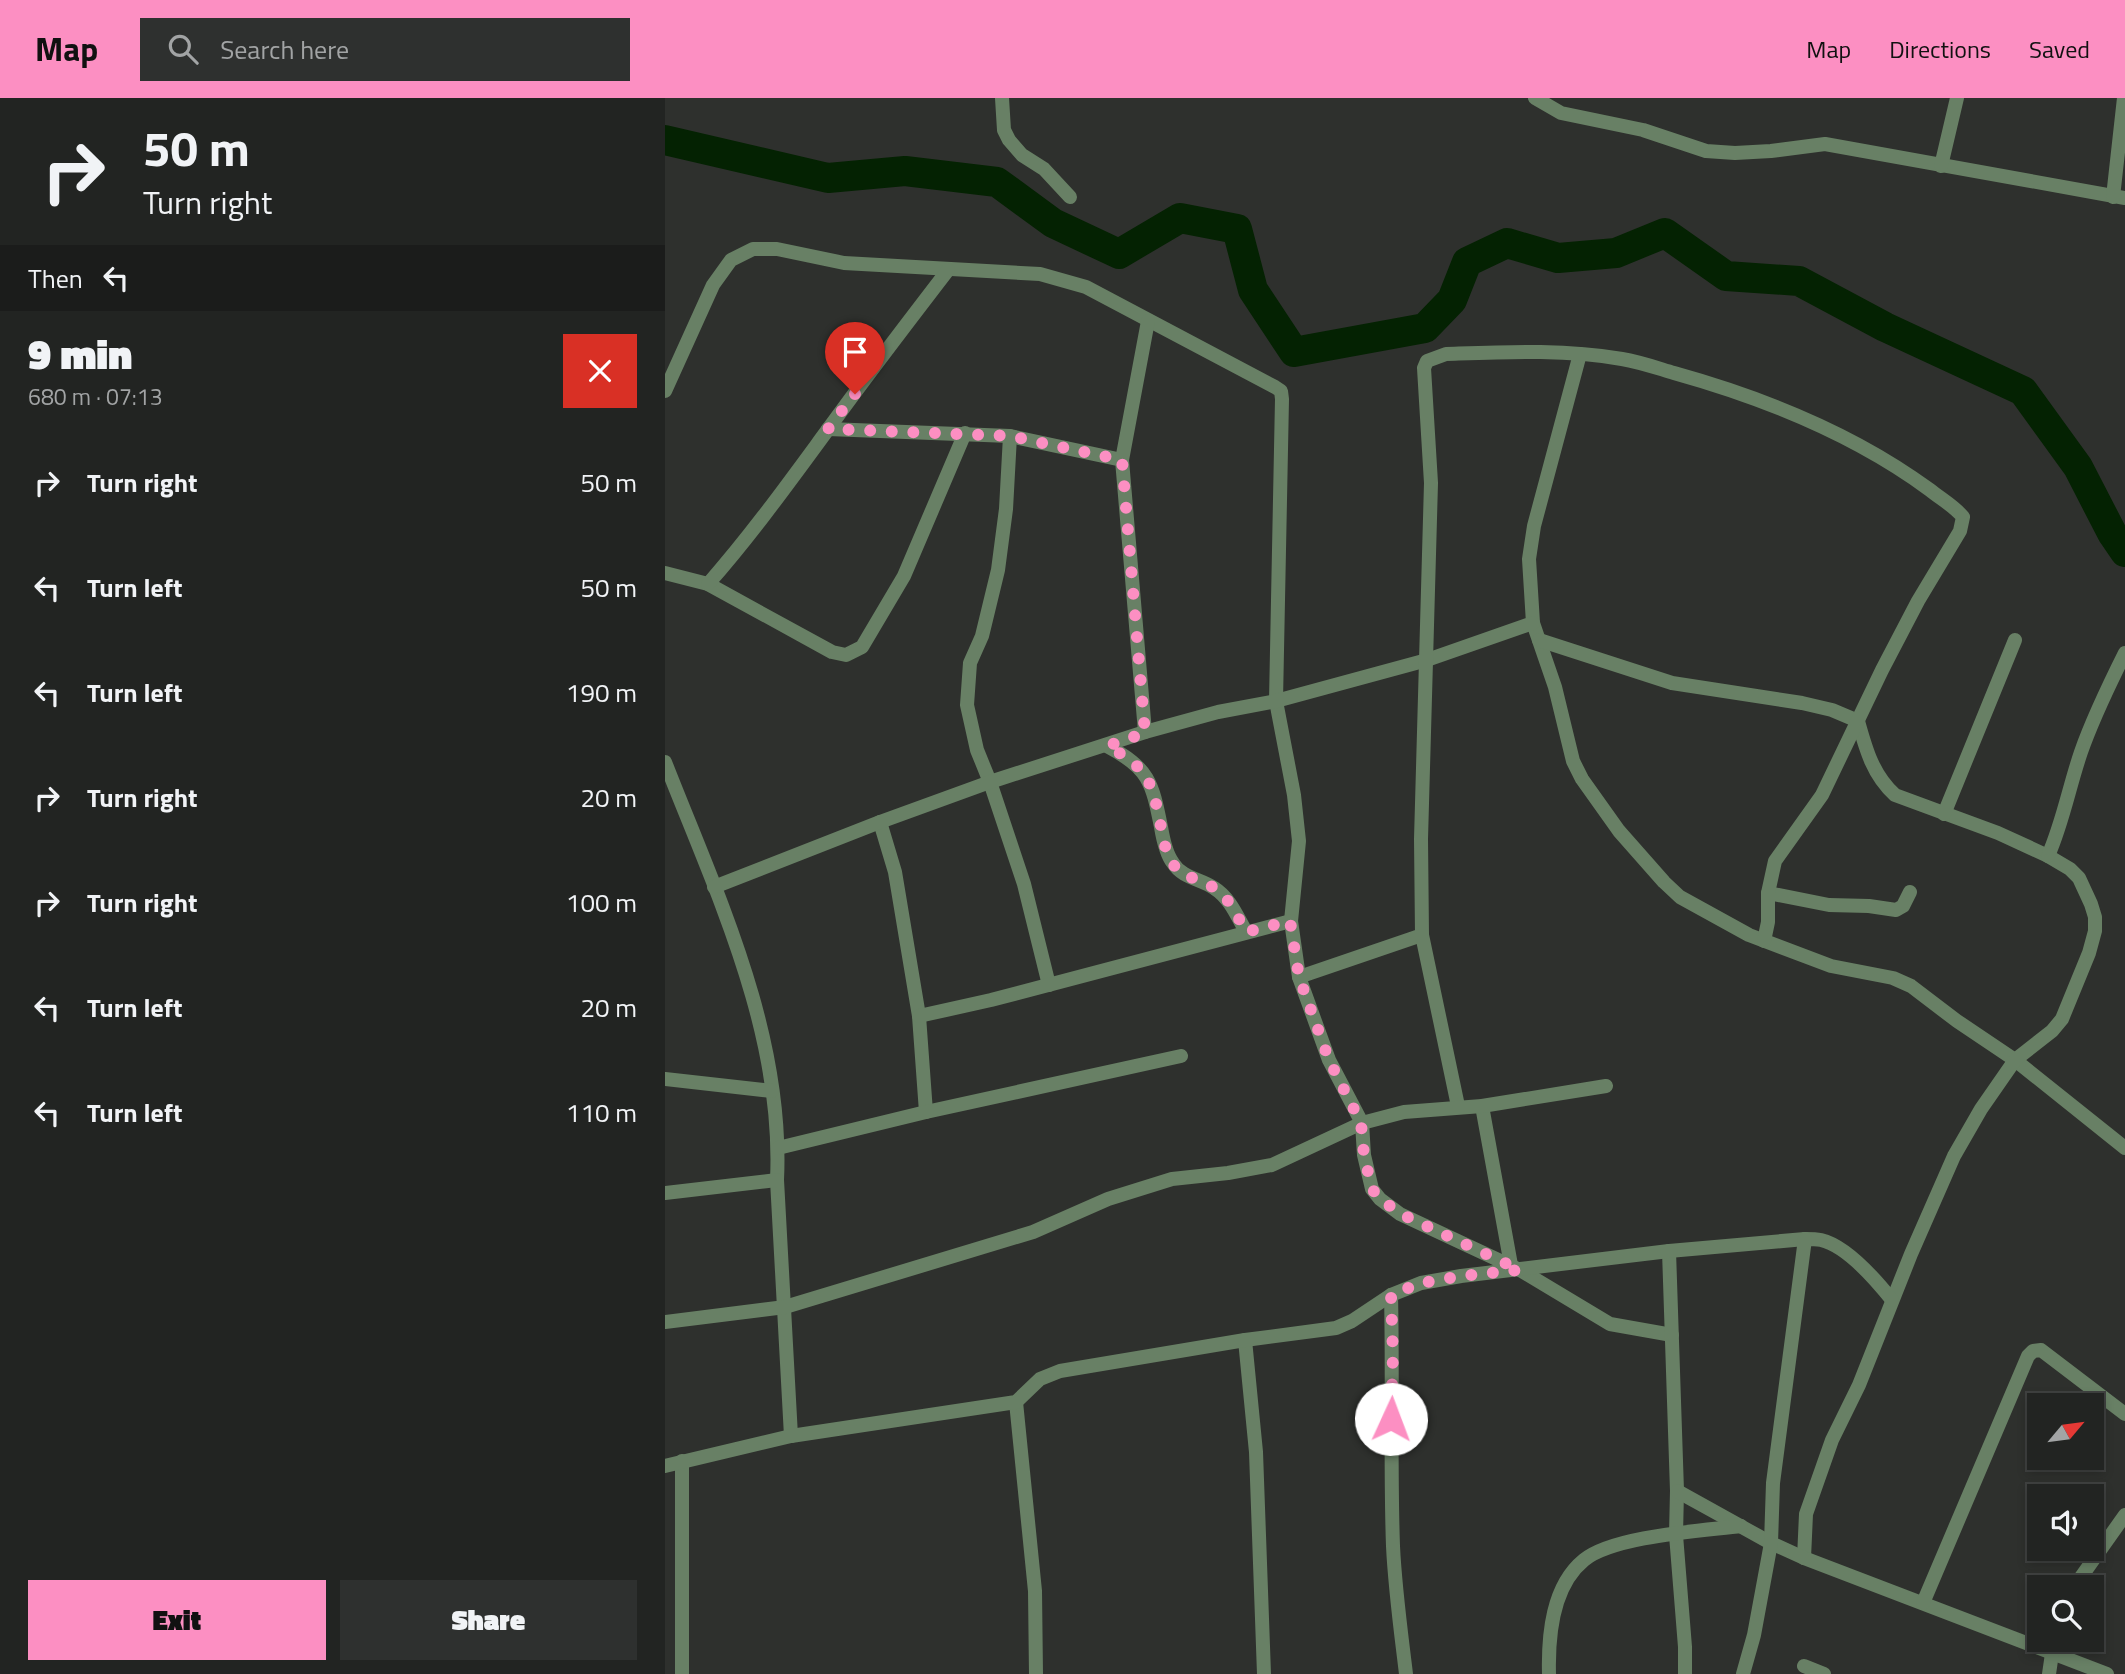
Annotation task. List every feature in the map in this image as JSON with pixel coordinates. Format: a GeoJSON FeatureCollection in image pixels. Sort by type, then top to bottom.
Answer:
{"type":"FeatureCollection","features":[{"type":"Feature","properties":{"kind":"street"},"geometry":{"type":"LineString","coordinates":[[1002,98],[1004,130],[1009,140],[1022,155],[1044,169],[1070,197]]}},
{"type":"Feature","properties":{"kind":"street"},"geometry":{"type":"LineString","coordinates":[[1535,98],[1561,113],[1643,130],[1706,151],[1771,151],[1825,144],[2119,198],[2124,98]]}},
{"type":"Feature","properties":{"kind":"street"},"geometry":{"type":"LineString","coordinates":[[1941,166],[1957,98]]}},
{"type":"Feature","properties":{"kind":"street"},"geometry":{"type":"LineString","coordinates":[[665,391],[713,285],[731,260],[753,249],[777,249],[843,263],[1040,274],[1086,287],[1281,391],[1276,701],[1294,795],[1299,841],[1290,921],[1299,977],[1329,1060],[1361,1123],[1364,1155],[1372,1189],[1380,1199],[1401,1214],[1515,1267],[1610,1324],[1672,1335]]}},
{"type":"Feature","properties":{"kind":"street"},"geometry":{"type":"LineString","coordinates":[[708,584],[784,491],[948,270]]}},
{"type":"Feature","properties":{"kind":"street"},"geometry":{"type":"LineString","coordinates":[[1145,733],[1122,460],[1148,321]]}},
{"type":"Feature","properties":{"kind":"street"},"geometry":{"type":"LineString","coordinates":[[1458,1107],[1422,935],[1421,839],[1431,483],[1425,368],[1427,361],[1446,354],[1535,351],[1580,354],[1624,359],[1697,380],[1819,424],[1905,472],[1963,517],[1960,531],[1918,601],[1822,795],[1775,861],[1768,892],[1768,922],[1764,941]]}},
{"type":"Feature","properties":{"kind":"street"},"geometry":{"type":"LineString","coordinates":[[1580,354],[1534,526],[1529,559],[1534,623],[1555,687],[1573,761],[1582,779],[1657,874],[1680,897],[1723,922],[1764,941],[1832,966],[1893,978],[1911,986],[2014,1060],[2125,1148]]}},
{"type":"Feature","properties":{"kind":"street"},"geometry":{"type":"LineString","coordinates":[[828,429],[1010,436],[1122,460]]}},
{"type":"Feature","properties":{"kind":"street"},"geometry":{"type":"LineString","coordinates":[[665,573],[708,584],[832,652],[846,655],[862,647],[904,576],[965,433]]}},
{"type":"Feature","properties":{"kind":"street"},"geometry":{"type":"LineString","coordinates":[[1010,436],[1006,509],[998,570],[982,636],[970,663],[967,705],[977,750],[1024,884],[1049,985]]}},
{"type":"Feature","properties":{"kind":"street"},"geometry":{"type":"LineString","coordinates":[[714,887],[990,782],[1218,712],[1276,701],[1427,660],[1534,623]]}},
{"type":"Feature","properties":{"kind":"street"},"geometry":{"type":"LineString","coordinates":[[1539,640],[1672,683],[1802,703],[1832,710],[1858,721],[1875,773],[1895,795],[1998,833],[2049,856],[2079,878],[2091,904],[2095,931],[2089,953],[2061,1019],[2052,1031],[2014,1060],[1954,1156],[1905,1268],[1859,1385],[1832,1440],[1806,1514],[1804,1558]]}},
{"type":"Feature","properties":{"kind":"street"},"geometry":{"type":"LineString","coordinates":[[1944,814],[2015,640]]}},
{"type":"Feature","properties":{"kind":"street"},"geometry":{"type":"LineString","coordinates":[[2049,856],[2060,829],[2081,753],[2107,688],[2125,653]]}},
{"type":"Feature","properties":{"kind":"street"},"geometry":{"type":"LineString","coordinates":[[1107,746],[1130,758],[1145,775],[1155,797],[1163,839],[1173,864],[1190,878],[1214,887],[1230,903],[1246,932]]}},
{"type":"Feature","properties":{"kind":"street"},"geometry":{"type":"LineString","coordinates":[[665,762],[738,945],[759,1020],[772,1091],[778,1148],[777,1180],[791,1436]]}},
{"type":"Feature","properties":{"kind":"street"},"geometry":{"type":"LineString","coordinates":[[880,822],[895,872],[919,1016],[926,1112]]}},
{"type":"Feature","properties":{"kind":"street"},"geometry":{"type":"LineString","coordinates":[[1768,892],[1829,905],[1896,910],[1903,906],[1910,892]]}},
{"type":"Feature","properties":{"kind":"street"},"geometry":{"type":"LineString","coordinates":[[919,1016],[991,1000],[1290,921]]}},
{"type":"Feature","properties":{"kind":"street"},"geometry":{"type":"LineString","coordinates":[[1299,977],[1422,935]]}},
{"type":"Feature","properties":{"kind":"street"},"geometry":{"type":"LineString","coordinates":[[778,1148],[926,1112],[1181,1056]]}},
{"type":"Feature","properties":{"kind":"street"},"geometry":{"type":"LineString","coordinates":[[665,1079],[772,1091]]}},
{"type":"Feature","properties":{"kind":"street"},"geometry":{"type":"LineString","coordinates":[[665,1322],[785,1307],[1033,1232],[1108,1199],[1172,1179],[1272,1165],[1361,1123],[1404,1112],[1482,1106],[1606,1086]]}},
{"type":"Feature","properties":{"kind":"street"},"geometry":{"type":"LineString","coordinates":[[1482,1106],[1515,1267]]}},
{"type":"Feature","properties":{"kind":"street"},"geometry":{"type":"LineString","coordinates":[[665,1193],[777,1180]]}},
{"type":"Feature","properties":{"kind":"street"},"geometry":{"type":"LineString","coordinates":[[665,1466],[791,1436],[1016,1402],[1040,1379],[1060,1371],[1245,1340],[1336,1328],[1353,1321],[1391,1295],[1421,1283],[1515,1267],[1805,1239],[1823,1241],[1839,1248],[1874,1278],[1892,1300]]}},
{"type":"Feature","properties":{"kind":"street"},"geometry":{"type":"LineString","coordinates":[[1743,1674],[1754,1635],[1771,1543],[1773,1483],[1805,1239]]}},
{"type":"Feature","properties":{"kind":"street"},"geometry":{"type":"LineString","coordinates":[[1669,1251],[1676,1535],[1685,1674]]}},
{"type":"Feature","properties":{"kind":"street"},"geometry":{"type":"LineString","coordinates":[[1874,1278],[1905,1268]]}},
{"type":"Feature","properties":{"kind":"street"},"geometry":{"type":"LineString","coordinates":[[1391,1295],[1393,1355],[1390,1440],[1393,1550],[1406,1674]]}},
{"type":"Feature","properties":{"kind":"street"},"geometry":{"type":"LineString","coordinates":[[1245,1340],[1256,1452],[1264,1674]]}},
{"type":"Feature","properties":{"kind":"street"},"geometry":{"type":"LineString","coordinates":[[1923,1603],[2028,1356],[2033,1351],[2041,1350],[2125,1414]]}},
{"type":"Feature","properties":{"kind":"street"},"geometry":{"type":"LineString","coordinates":[[1016,1402],[1035,1591],[1036,1674]]}},
{"type":"Feature","properties":{"kind":"street"},"geometry":{"type":"LineString","coordinates":[[682,1461],[682,1674]]}},
{"type":"Feature","properties":{"kind":"street"},"geometry":{"type":"LineString","coordinates":[[1677,1491],[1771,1543],[1804,1558],[1923,1603],[2027,1637]]}},
{"type":"Feature","properties":{"kind":"street"},"geometry":{"type":"LineString","coordinates":[[2084,1575],[2120,1533],[2125,1515]]}},
{"type":"Feature","properties":{"kind":"street"},"geometry":{"type":"LineString","coordinates":[[1549,1674],[1552,1617],[1569,1576],[1585,1559],[1621,1542],[1741,1526]]}},
{"type":"Feature","properties":{"kind":"street"},"geometry":{"type":"LineString","coordinates":[[2049,1674],[2052,1652]]}},
{"type":"Feature","properties":{"kind":"street"},"geometry":{"type":"LineString","coordinates":[[2065,1652],[2107,1674]]}},
{"type":"Feature","properties":{"kind":"street"},"geometry":{"type":"LineString","coordinates":[[1804,1666],[1824,1674]]}},
{"type":"Feature","properties":{"kind":"waterway"},"geometry":{"type":"LineString","coordinates":[[665,140],[828,178],[905,171],[997,182],[1053,223],[1119,254],[1180,218],[1237,229],[1253,290],[1294,352],[1425,328],[1452,300],[1467,262],[1507,243],[1558,258],[1616,253],[1665,233],[1726,276],[1799,281],[1885,327],[2023,391],[2078,467],[2112,533],[2125,552]]}},
{"type":"Feature","properties":{"kind":"route"},"geometry":{"type":"LineString","coordinates":[[855,394],[828,429],[1010,436],[1122,460],[1145,733],[1107,746],[1130,758],[1145,775],[1155,797],[1163,839],[1173,864],[1190,878],[1214,887],[1230,903],[1246,932],[1290,921],[1299,977],[1329,1060],[1361,1123],[1364,1155],[1372,1189],[1380,1199],[1401,1214],[1520,1270],[1421,1283],[1391,1295],[1391,1419]]}}]}
